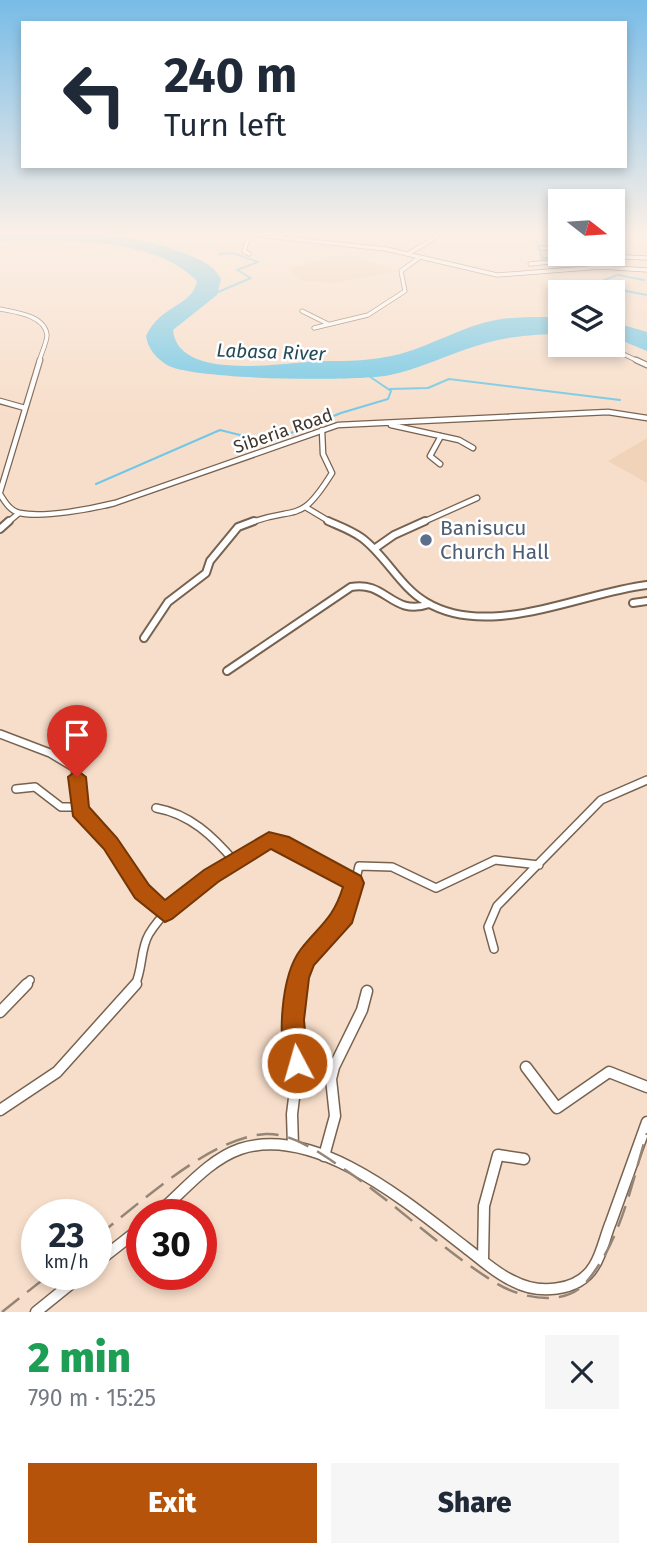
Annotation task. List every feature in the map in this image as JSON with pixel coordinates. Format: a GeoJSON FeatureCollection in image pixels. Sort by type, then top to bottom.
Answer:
{"type":"FeatureCollection","features":[{"type":"Feature","properties":{"kind":"street"},"geometry":{"type":"LineString","coordinates":[[314,328],[368,315],[398,295]]}},
{"type":"Feature","properties":{"kind":"street"},"geometry":{"type":"LineString","coordinates":[[0,310],[31,317],[46,329],[45,345],[0,493],[7,506],[19,513],[0,529]]}},
{"type":"Feature","properties":{"kind":"street"},"geometry":{"type":"LineString","coordinates":[[302,311],[330,324]]}},
{"type":"Feature","properties":{"kind":"street"},"geometry":{"type":"LineString","coordinates":[[625,355],[647,365]]}},
{"type":"Feature","properties":{"kind":"street"},"geometry":{"type":"LineString","coordinates":[[0,401],[25,408]]}},
{"type":"Feature","properties":{"kind":"street","name":"Siberia Road"},"geometry":{"type":"LineString","coordinates":[[19,513],[73,512],[103,507],[338,425],[608,412],[647,418]]}},
{"type":"Feature","properties":{"kind":"street"},"geometry":{"type":"LineString","coordinates":[[387,423],[442,436],[473,447]]}},
{"type":"Feature","properties":{"kind":"street"},"geometry":{"type":"LineString","coordinates":[[144,638],[167,602],[206,573],[210,561],[238,527],[264,519],[293,516],[307,508],[332,472],[323,454],[322,430]]}},
{"type":"Feature","properties":{"kind":"street"},"geometry":{"type":"LineString","coordinates":[[440,464],[430,456],[442,436]]}},
{"type":"Feature","properties":{"kind":"street"},"geometry":{"type":"LineString","coordinates":[[1,458],[9,462]]}},
{"type":"Feature","properties":{"kind":"street"},"geometry":{"type":"LineString","coordinates":[[374,549],[394,535],[477,498]]}},
{"type":"Feature","properties":{"kind":"street"},"geometry":{"type":"LineString","coordinates":[[307,508],[317,518],[347,528],[374,549],[429,604],[458,614],[510,618],[596,593],[647,585]]}},
{"type":"Feature","properties":{"kind":"street"},"geometry":{"type":"LineString","coordinates":[[227,671],[285,634],[320,604],[352,588],[377,585],[382,588],[387,600],[418,608],[429,604]]}},
{"type":"Feature","properties":{"kind":"street"},"geometry":{"type":"LineString","coordinates":[[633,603],[647,601]]}},
{"type":"Feature","properties":{"kind":"street"},"geometry":{"type":"LineString","coordinates":[[0,734],[67,761],[75,768],[80,807],[84,817],[111,844],[142,892],[165,913]]}},
{"type":"Feature","properties":{"kind":"street"},"geometry":{"type":"LineString","coordinates":[[494,949],[488,936],[489,918],[601,800],[647,780]]}},
{"type":"Feature","properties":{"kind":"street"},"geometry":{"type":"LineString","coordinates":[[16,789],[35,787],[61,807],[80,807]]}},
{"type":"Feature","properties":{"kind":"street"},"geometry":{"type":"LineString","coordinates":[[156,808],[178,812],[215,839],[235,862]]}},
{"type":"Feature","properties":{"kind":"street"},"geometry":{"type":"LineString","coordinates":[[0,1110],[57,1072],[134,987],[148,936],[165,913],[211,876],[273,840],[354,883]]}},
{"type":"Feature","properties":{"kind":"street"},"geometry":{"type":"LineString","coordinates":[[293,1146],[292,1114],[297,1074],[293,1020],[298,977],[307,958],[345,916],[357,868],[365,863],[406,872],[428,887],[436,888],[495,860],[509,859],[539,865]]}},
{"type":"Feature","properties":{"kind":"street"},"geometry":{"type":"LineString","coordinates":[[0,1012],[30,980]]}},
{"type":"Feature","properties":{"kind":"street"},"geometry":{"type":"LineString","coordinates":[[324,1156],[335,1116],[331,1079],[334,1067],[362,1010],[367,991]]}},
{"type":"Feature","properties":{"kind":"street"},"geometry":{"type":"LineString","coordinates":[[526,1067],[557,1108],[609,1072],[647,1087]]}},
{"type":"Feature","properties":{"kind":"street"},"geometry":{"type":"LineString","coordinates":[[174,1199],[200,1177],[241,1149],[259,1145],[293,1146],[324,1156],[405,1203],[501,1275],[533,1289],[554,1289],[585,1278],[594,1267],[647,1122]]}},
{"type":"Feature","properties":{"kind":"street"},"geometry":{"type":"LineString","coordinates":[[483,1260],[484,1206],[498,1155],[524,1160]]}},
{"type":"Feature","properties":{"kind":"street"},"geometry":{"type":"LineString","coordinates":[[112,1250],[126,1240]]}},
{"type":"Feature","properties":{"kind":"street"},"geometry":{"type":"LineString","coordinates":[[36,1312],[63,1290]]}},
{"type":"Feature","properties":{"kind":"shaded area"},"geometry":{"type":"Polygon","coordinates":[[[647,438],[647,483],[608,461],[647,438]]]}},
{"type":"Feature","properties":{"kind":"water"},"geometry":{"type":"Polygon","coordinates":[[[190,295],[217,295],[173,330],[179,347],[193,357],[236,366],[380,358],[412,350],[484,323],[512,318],[548,317],[548,334],[496,340],[390,375],[312,379],[240,377],[182,370],[167,365],[151,349],[146,336],[152,326],[167,311],[190,295]]]}},
{"type":"Feature","properties":{"kind":"water"},"geometry":{"type":"Polygon","coordinates":[[[625,326],[647,332],[647,351],[625,342],[625,326]]]}},
{"type":"Feature","properties":{"kind":"waterway"},"geometry":{"type":"LineString","coordinates":[[96,484],[220,430],[268,442],[341,413],[388,399],[391,391],[369,376]]}},
{"type":"Feature","properties":{"kind":"waterway"},"geometry":{"type":"LineString","coordinates":[[390,389],[428,388],[449,379],[620,400]]}},
{"type":"Feature","properties":{"kind":"railway"},"geometry":{"type":"LineString","coordinates":[[112,1224],[199,1159],[244,1138],[277,1135],[309,1146],[347,1171],[496,1283],[531,1296],[557,1297],[579,1289],[609,1247],[624,1210],[647,1133]]}},
{"type":"Feature","properties":{"kind":"railway"},"geometry":{"type":"LineString","coordinates":[[2,1312],[30,1290]]}},
{"type":"Feature","properties":{"kind":"place","name":"Banisucu Church Hall"},"geometry":{"type":"Point","coordinates":[426,540]}},
{"type":"Feature","properties":{"kind":"route"},"geometry":{"type":"LineString","coordinates":[[77,777],[80,810],[84,817],[111,844],[142,892],[165,913],[211,876],[269,840],[282,843],[354,883],[345,916],[307,958],[298,977],[293,1020],[297,1063]]}},
{"type":"Feature","properties":{"kind":"water label","name":"Labasa River"},"geometry":{"type":"Point","coordinates":[271,352]}}]}
